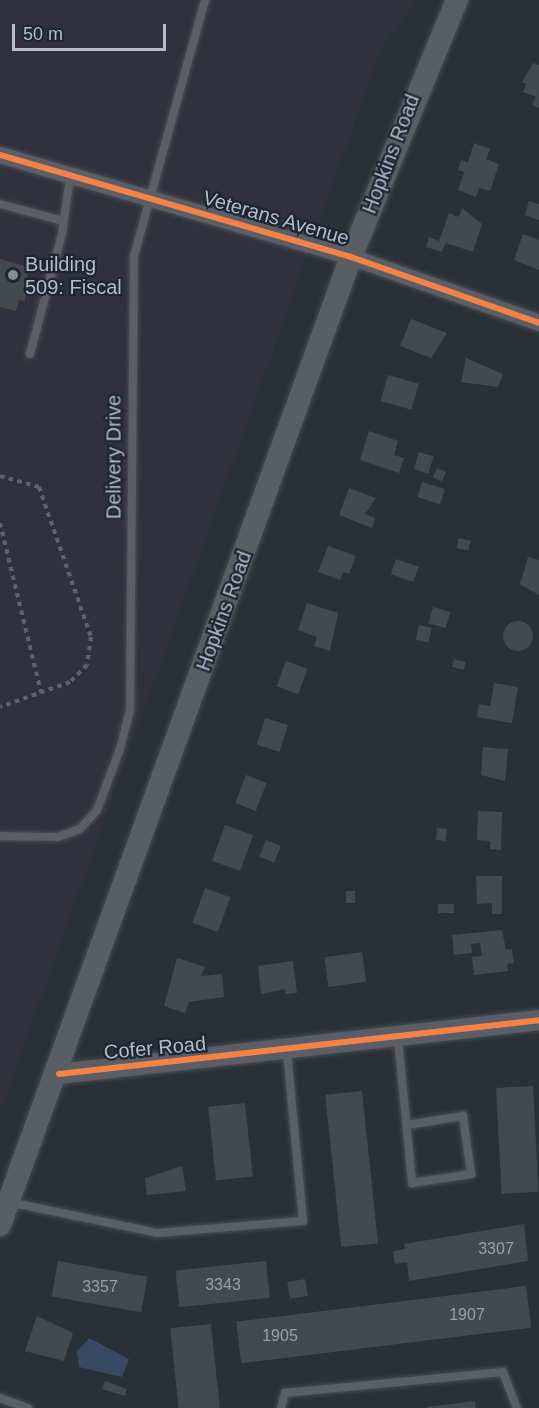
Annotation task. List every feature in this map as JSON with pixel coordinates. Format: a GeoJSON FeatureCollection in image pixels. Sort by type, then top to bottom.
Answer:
{"type":"FeatureCollection","features":[{"type":"Feature","properties":{"kind":"main road","name":"Hopkins Road"},"geometry":{"type":"LineString","coordinates":[[0,1225],[59,1074],[351,257],[457,0]]}},
{"type":"Feature","properties":{"kind":"street","name":"Veterans Avenue"},"geometry":{"type":"LineString","coordinates":[[0,155],[351,257],[539,323]]}},
{"type":"Feature","properties":{"kind":"street","name":"Cofer Road"},"geometry":{"type":"LineString","coordinates":[[59,1074],[287,1052],[539,1020]]}},
{"type":"Feature","properties":{"kind":"lane","name":"Delivery Drive"},"geometry":{"type":"LineString","coordinates":[[0,836],[58,837],[80,829],[97,810],[120,749],[130,710],[130,323],[134,256],[205,0]]}},
{"type":"Feature","properties":{"kind":"lane"},"geometry":{"type":"LineString","coordinates":[[30,354],[63,221],[70,177]]}},
{"type":"Feature","properties":{"kind":"lane"},"geometry":{"type":"LineString","coordinates":[[0,204],[63,221]]}},
{"type":"Feature","properties":{"kind":"lane"},"geometry":{"type":"LineString","coordinates":[[398,1039],[412,1183],[471,1174],[463,1116],[407,1125]]}},
{"type":"Feature","properties":{"kind":"lane"},"geometry":{"type":"LineString","coordinates":[[9,1202],[157,1233],[303,1221],[287,1052]]}},
{"type":"Feature","properties":{"kind":"lane"},"geometry":{"type":"LineString","coordinates":[[281,1408],[285,1393],[503,1372],[517,1408]]}},
{"type":"Feature","properties":{"kind":"lane"},"geometry":{"type":"LineString","coordinates":[[0,1398],[28,1408]]}},
{"type":"Feature","properties":{"kind":"path"},"geometry":{"type":"LineString","coordinates":[[0,476],[39,487],[89,621],[91,651],[81,674],[41,693],[0,707]]}},
{"type":"Feature","properties":{"kind":"path"},"geometry":{"type":"LineString","coordinates":[[0,523],[41,693]]}},
{"type":"Feature","properties":{"kind":"shaded area"},"geometry":{"type":"Polygon","coordinates":[[[0,0],[416,0],[381,50],[0,1112],[0,0]]]}},
{"type":"Feature","properties":{"kind":"water"},"geometry":{"type":"Polygon","coordinates":[[[89,1338],[129,1359],[122,1377],[79,1367],[77,1352],[89,1338]]]}},
{"type":"Feature","properties":{"kind":"building"},"geometry":{"type":"Polygon","coordinates":[[[533,63],[539,65],[539,108],[532,105],[536,97],[523,92],[526,84],[522,82],[533,63]]]}},
{"type":"Feature","properties":{"kind":"building"},"geometry":{"type":"Polygon","coordinates":[[[474,143],[490,149],[486,159],[499,164],[490,191],[479,188],[476,197],[458,190],[464,172],[458,170],[461,160],[468,162],[474,143]]]}},
{"type":"Feature","properties":{"kind":"building"},"geometry":{"type":"Polygon","coordinates":[[[529,201],[539,204],[539,220],[525,215],[529,201]]]}},
{"type":"Feature","properties":{"kind":"building"},"geometry":{"type":"Polygon","coordinates":[[[462,208],[482,224],[473,252],[446,243],[442,252],[426,247],[429,237],[439,241],[449,213],[459,217],[462,208]]]}},
{"type":"Feature","properties":{"kind":"building"},"geometry":{"type":"Polygon","coordinates":[[[523,234],[539,240],[539,270],[514,260],[523,234]]]}},
{"type":"Feature","properties":{"kind":"building","name":"Building 509: Fiscal"},"geometry":{"type":"Polygon","coordinates":[[[0,259],[28,267],[25,302],[19,300],[16,311],[0,307],[0,259]]]}},
{"type":"Feature","properties":{"kind":"building"},"geometry":{"type":"Polygon","coordinates":[[[411,319],[447,333],[431,358],[400,346],[411,319]]]}},
{"type":"Feature","properties":{"kind":"building"},"geometry":{"type":"Polygon","coordinates":[[[466,358],[503,374],[498,387],[461,382],[466,358]]]}},
{"type":"Feature","properties":{"kind":"building"},"geometry":{"type":"Polygon","coordinates":[[[388,375],[419,384],[411,410],[381,401],[388,375]]]}},
{"type":"Feature","properties":{"kind":"building"},"geometry":{"type":"Polygon","coordinates":[[[369,431],[398,441],[394,455],[404,458],[399,473],[360,460],[369,431]]]}},
{"type":"Feature","properties":{"kind":"building"},"geometry":{"type":"Polygon","coordinates":[[[419,452],[433,456],[428,473],[414,469],[419,452]]]}},
{"type":"Feature","properties":{"kind":"building"},"geometry":{"type":"Polygon","coordinates":[[[437,468],[446,472],[442,481],[433,477],[437,468]]]}},
{"type":"Feature","properties":{"kind":"building"},"geometry":{"type":"Polygon","coordinates":[[[422,482],[445,489],[440,504],[417,497],[422,482]]]}},
{"type":"Feature","properties":{"kind":"building"},"geometry":{"type":"Polygon","coordinates":[[[349,488],[376,498],[365,514],[375,518],[372,528],[339,515],[349,488]]]}},
{"type":"Feature","properties":{"kind":"building"},"geometry":{"type":"Polygon","coordinates":[[[459,538],[471,541],[468,551],[457,548],[459,538]]]}},
{"type":"Feature","properties":{"kind":"building"},"geometry":{"type":"Polygon","coordinates":[[[328,546],[356,556],[349,574],[343,572],[340,580],[318,572],[328,546]]]}},
{"type":"Feature","properties":{"kind":"building"},"geometry":{"type":"Polygon","coordinates":[[[528,557],[539,560],[539,595],[520,584],[528,557]]]}},
{"type":"Feature","properties":{"kind":"building"},"geometry":{"type":"Polygon","coordinates":[[[396,559],[419,567],[413,582],[391,574],[396,559]]]}},
{"type":"Feature","properties":{"kind":"building"},"geometry":{"type":"Polygon","coordinates":[[[307,603],[338,613],[330,651],[314,646],[317,637],[298,630],[307,603]]]}},
{"type":"Feature","properties":{"kind":"building"},"geometry":{"type":"Polygon","coordinates":[[[433,607],[450,612],[446,628],[428,623],[433,607]]]}},
{"type":"Feature","properties":{"kind":"building"},"geometry":{"type":"Polygon","coordinates":[[[518,621],[529,625],[533,636],[529,647],[518,651],[507,647],[503,636],[507,625],[518,621]]]}},
{"type":"Feature","properties":{"kind":"building"},"geometry":{"type":"Polygon","coordinates":[[[419,625],[432,628],[428,643],[416,640],[419,625]]]}},
{"type":"Feature","properties":{"kind":"building"},"geometry":{"type":"Polygon","coordinates":[[[454,659],[466,662],[464,670],[452,667],[454,659]]]}},
{"type":"Feature","properties":{"kind":"building"},"geometry":{"type":"Polygon","coordinates":[[[286,661],[308,669],[298,694],[277,686],[286,661]]]}},
{"type":"Feature","properties":{"kind":"building"},"geometry":{"type":"Polygon","coordinates":[[[494,683],[518,687],[512,723],[477,717],[479,704],[490,706],[494,683]]]}},
{"type":"Feature","properties":{"kind":"building"},"geometry":{"type":"Polygon","coordinates":[[[265,718],[288,725],[280,752],[257,745],[265,718]]]}},
{"type":"Feature","properties":{"kind":"building"},"geometry":{"type":"Polygon","coordinates":[[[483,747],[508,749],[505,781],[481,775],[483,747]]]}},
{"type":"Feature","properties":{"kind":"building"},"geometry":{"type":"Polygon","coordinates":[[[246,775],[267,783],[256,811],[235,803],[246,775]]]}},
{"type":"Feature","properties":{"kind":"building"},"geometry":{"type":"Polygon","coordinates":[[[478,811],[502,812],[501,850],[490,849],[490,841],[477,840],[478,811]]]}},
{"type":"Feature","properties":{"kind":"building"},"geometry":{"type":"Polygon","coordinates":[[[225,825],[253,835],[240,871],[212,861],[225,825]]]}},
{"type":"Feature","properties":{"kind":"building"},"geometry":{"type":"Polygon","coordinates":[[[437,828],[447,829],[446,841],[436,840],[437,828]]]}},
{"type":"Feature","properties":{"kind":"building"},"geometry":{"type":"Polygon","coordinates":[[[266,840],[281,846],[274,863],[259,857],[266,840]]]}},
{"type":"Feature","properties":{"kind":"building"},"geometry":{"type":"Polygon","coordinates":[[[476,876],[502,876],[502,914],[492,914],[492,903],[477,904],[476,876]]]}},
{"type":"Feature","properties":{"kind":"building"},"geometry":{"type":"Polygon","coordinates":[[[205,888],[230,897],[218,932],[192,923],[205,888]]]}},
{"type":"Feature","properties":{"kind":"building"},"geometry":{"type":"Polygon","coordinates":[[[346,891],[355,891],[355,903],[346,903],[346,891]]]}},
{"type":"Feature","properties":{"kind":"building"},"geometry":{"type":"Polygon","coordinates":[[[438,904],[454,904],[454,913],[438,913],[438,904]]]}},
{"type":"Feature","properties":{"kind":"building"},"geometry":{"type":"Polygon","coordinates":[[[502,930],[506,950],[512,949],[514,963],[507,964],[508,971],[474,975],[472,957],[482,956],[480,943],[471,944],[472,953],[454,955],[452,935],[502,930]]]}},
{"type":"Feature","properties":{"kind":"building"},"geometry":{"type":"Polygon","coordinates":[[[362,952],[366,982],[329,987],[324,957],[362,952]]]}},
{"type":"Feature","properties":{"kind":"building"},"geometry":{"type":"Polygon","coordinates":[[[177,958],[205,967],[201,976],[222,974],[224,997],[189,1002],[185,1013],[164,1006],[177,958]]]}},
{"type":"Feature","properties":{"kind":"building"},"geometry":{"type":"Polygon","coordinates":[[[293,961],[297,993],[286,994],[285,989],[261,994],[258,966],[293,961]]]}},
{"type":"Feature","properties":{"kind":"building"},"geometry":{"type":"Polygon","coordinates":[[[533,1086],[539,1192],[502,1194],[496,1088],[533,1086]]]}},
{"type":"Feature","properties":{"kind":"building"},"geometry":{"type":"Polygon","coordinates":[[[362,1091],[378,1243],[341,1247],[325,1095],[362,1091]]]}},
{"type":"Feature","properties":{"kind":"building"},"geometry":{"type":"Polygon","coordinates":[[[245,1103],[253,1177],[216,1180],[208,1107],[245,1103]]]}},
{"type":"Feature","properties":{"kind":"building"},"geometry":{"type":"Polygon","coordinates":[[[182,1166],[186,1191],[147,1195],[145,1178],[182,1166]]]}},
{"type":"Feature","properties":{"kind":"building"},"geometry":{"type":"Polygon","coordinates":[[[524,1224],[528,1261],[409,1281],[407,1262],[395,1264],[393,1251],[405,1249],[404,1244],[524,1224]]]}},
{"type":"Feature","properties":{"kind":"building"},"geometry":{"type":"Polygon","coordinates":[[[58,1261],[148,1277],[141,1312],[52,1296],[58,1261]]]}},
{"type":"Feature","properties":{"kind":"building"},"geometry":{"type":"Polygon","coordinates":[[[266,1261],[270,1298],[179,1307],[175,1271],[266,1261]]]}},
{"type":"Feature","properties":{"kind":"building"},"geometry":{"type":"Polygon","coordinates":[[[305,1279],[308,1296],[290,1299],[287,1282],[305,1279]]]}},
{"type":"Feature","properties":{"kind":"building"},"geometry":{"type":"Polygon","coordinates":[[[526,1286],[531,1328],[241,1363],[236,1322],[526,1286]]]}},
{"type":"Feature","properties":{"kind":"building"},"geometry":{"type":"Polygon","coordinates":[[[37,1316],[73,1333],[64,1361],[25,1351],[37,1316]]]}},
{"type":"Feature","properties":{"kind":"building"},"geometry":{"type":"Polygon","coordinates":[[[211,1324],[220,1408],[179,1408],[170,1328],[211,1324]]]}},
{"type":"Feature","properties":{"kind":"building"},"geometry":{"type":"Polygon","coordinates":[[[105,1381],[127,1389],[125,1396],[102,1389],[105,1381]]]}},
{"type":"Feature","properties":{"kind":"building"},"geometry":{"type":"Polygon","coordinates":[[[475,1401],[476,1408],[427,1408],[427,1407],[475,1401]]]}},
{"type":"Feature","properties":{"kind":"cycle path"},"geometry":{"type":"LineString","coordinates":[[0,155],[351,257],[539,323]]}},
{"type":"Feature","properties":{"kind":"cycle path"},"geometry":{"type":"LineString","coordinates":[[59,1074],[539,1020]]}},
{"type":"Feature","properties":{"kind":"place","name":"Building 509: Fiscal"},"geometry":{"type":"Point","coordinates":[13,275]}}]}
